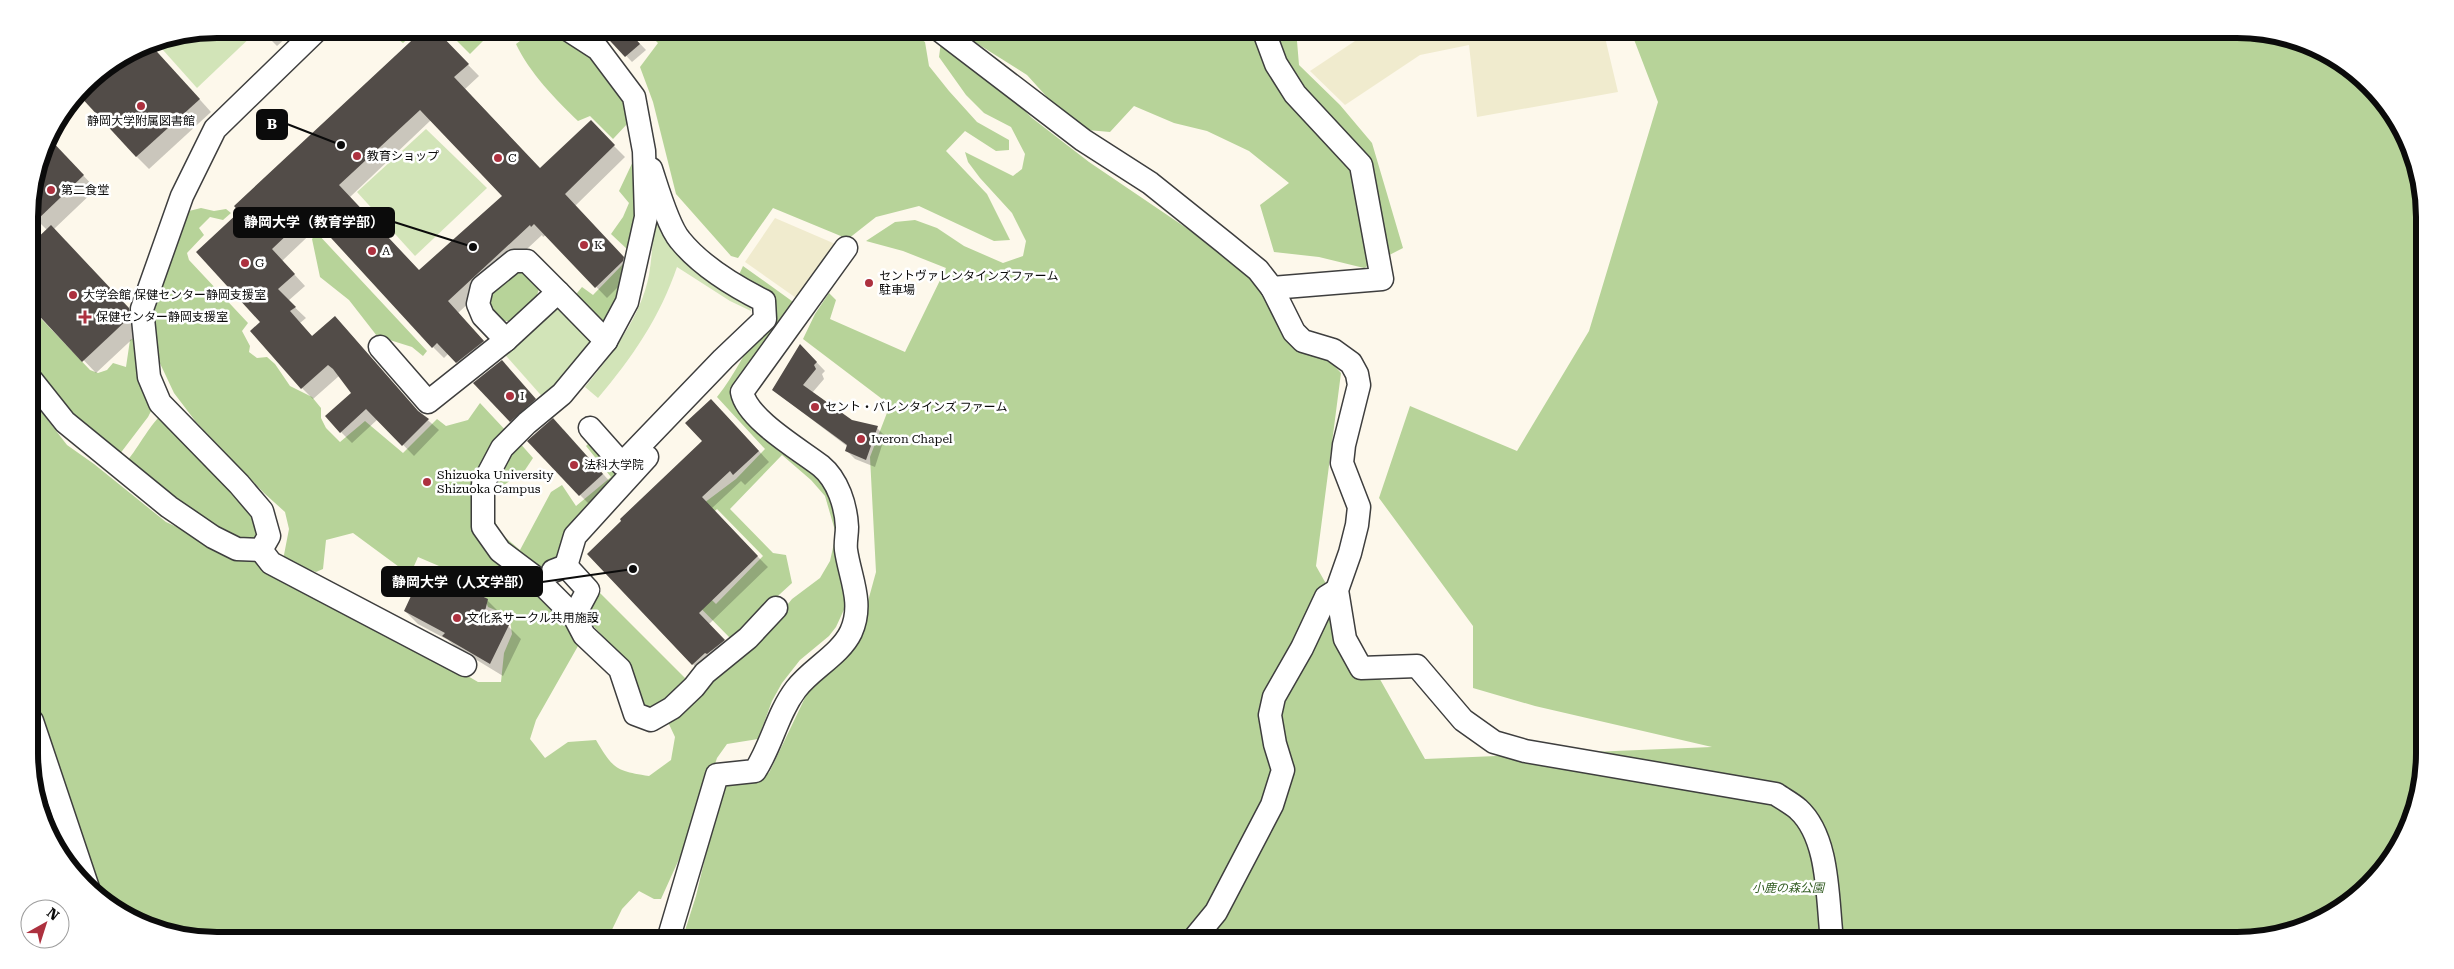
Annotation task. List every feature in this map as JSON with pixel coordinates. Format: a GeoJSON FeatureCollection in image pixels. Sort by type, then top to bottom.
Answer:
{"type":"FeatureCollection","features":[{"type":"Feature","properties":{"kind":"street"},"geometry":{"type":"LineString","coordinates":[[261,550],[269,536],[262,511],[239,484],[160,403],[149,376],[142,309],[182,196],[215,129],[309,38]]}},
{"type":"Feature","properties":{"kind":"street"},"geometry":{"type":"LineString","coordinates":[[581,38],[598,49],[634,97],[644,151],[646,218],[627,302],[606,342],[562,394],[527,423],[502,448],[483,484],[483,527],[500,551],[536,578],[574,616],[584,635],[620,669],[635,714],[651,720],[672,708],[694,687],[705,673],[748,638],[776,608]]}},
{"type":"Feature","properties":{"kind":"street"},"geometry":{"type":"LineString","coordinates":[[950,38],[1083,140],[1150,183],[1258,270],[1272,288],[1294,332],[1303,341],[1333,350],[1350,363],[1357,374],[1359,385],[1344,445],[1342,463],[1359,507],[1357,525],[1338,590],[1345,639],[1361,668],[1417,666],[1463,720],[1494,742],[1525,751],[1753,788],[1776,794],[1799,810],[1812,828],[1821,848],[1831,932]]}},
{"type":"Feature","properties":{"kind":"street"},"geometry":{"type":"LineString","coordinates":[[1266,38],[1276,64],[1295,94],[1361,165],[1382,279],[1272,288]]}},
{"type":"Feature","properties":{"kind":"street"},"geometry":{"type":"LineString","coordinates":[[590,428],[622,464],[765,319],[764,301],[744,291],[705,264],[678,239],[644,151]]}},
{"type":"Feature","properties":{"kind":"street"},"geometry":{"type":"LineString","coordinates":[[670,932],[717,775],[755,770],[780,714],[796,688],[846,641],[852,630],[857,598],[846,548],[847,527],[841,496],[829,473],[755,414],[744,401],[742,392],[846,248]]}},
{"type":"Feature","properties":{"kind":"street"},"geometry":{"type":"LineString","coordinates":[[506,340],[483,316],[478,304],[482,287],[514,261],[527,260],[606,342]]}},
{"type":"Feature","properties":{"kind":"street"},"geometry":{"type":"LineString","coordinates":[[380,347],[428,402],[506,340],[558,292]]}},
{"type":"Feature","properties":{"kind":"street"},"geometry":{"type":"LineString","coordinates":[[566,566],[575,536],[696,404],[728,376],[755,328]]}},
{"type":"Feature","properties":{"kind":"street"},"geometry":{"type":"LineString","coordinates":[[38,388],[65,422],[169,507],[213,537],[236,549],[261,550]]}},
{"type":"Feature","properties":{"kind":"street"},"geometry":{"type":"LineString","coordinates":[[261,550],[270,562],[465,665]]}},
{"type":"Feature","properties":{"kind":"street"},"geometry":{"type":"LineString","coordinates":[[536,578],[566,566]]}},
{"type":"Feature","properties":{"kind":"street"},"geometry":{"type":"LineString","coordinates":[[566,566],[588,590],[574,616]]}},
{"type":"Feature","properties":{"kind":"street"},"geometry":{"type":"LineString","coordinates":[[1199,932],[1216,912],[1272,804],[1283,770],[1275,744],[1270,715],[1274,697],[1302,648],[1326,597],[1338,590]]}},
{"type":"Feature","properties":{"kind":"street"},"geometry":{"type":"LineString","coordinates":[[38,739],[82,871]]}},
{"type":"Feature","properties":{"kind":"shaded area"},"geometry":{"type":"Polygon","coordinates":[[[1360,38],[1605,38],[1618,92],[1477,117],[1469,45],[1420,55],[1345,105],[1310,71],[1360,38]]]}},
{"type":"Feature","properties":{"kind":"shaded area"},"geometry":{"type":"Polygon","coordinates":[[[775,218],[840,246],[799,300],[745,262],[775,218]]]}},
{"type":"Feature","properties":{"kind":"green space"},"geometry":{"type":"Polygon","coordinates":[[[250,38],[197,88],[160,47],[193,39],[250,38]]]}},
{"type":"Feature","properties":{"kind":"green space"},"geometry":{"type":"Polygon","coordinates":[[[396,38],[409,38],[403,43],[396,38]]]}},
{"type":"Feature","properties":{"kind":"green space"},"geometry":{"type":"Polygon","coordinates":[[[454,38],[486,38],[470,54],[454,38]]]}},
{"type":"Feature","properties":{"kind":"green space"},"geometry":{"type":"Polygon","coordinates":[[[524,38],[569,38],[600,62],[627,107],[628,123],[613,139],[590,116],[578,121],[552,95],[528,65],[516,44],[524,38]]]}},
{"type":"Feature","properties":{"kind":"green space"},"geometry":{"type":"Polygon","coordinates":[[[653,38],[919,38],[925,42],[929,66],[949,91],[977,122],[1009,140],[1009,150],[996,151],[965,131],[946,151],[987,194],[1010,240],[994,241],[919,206],[876,217],[848,239],[773,208],[738,258],[731,256],[676,194],[653,102],[640,67],[658,43],[653,38]]]}},
{"type":"Feature","properties":{"kind":"green space"},"geometry":{"type":"Polygon","coordinates":[[[968,38],[1297,38],[1299,65],[1340,105],[1372,143],[1403,248],[1364,268],[1319,257],[1274,252],[1260,205],[1289,183],[1249,151],[1207,131],[1174,123],[1134,106],[1110,132],[1076,129],[1027,75],[968,38]]]}},
{"type":"Feature","properties":{"kind":"green space","name":"小鹿の森公園"},"geometry":{"type":"Polygon","coordinates":[[[1633,38],[2261,39],[2295,47],[2327,61],[2347,74],[2380,107],[2393,127],[2403,148],[2413,181],[2416,205],[2416,764],[2413,788],[2407,810],[2393,842],[2380,862],[2347,895],[2327,908],[2295,922],[2273,928],[2238,932],[685,932],[696,896],[723,783],[769,773],[813,681],[856,645],[876,572],[870,457],[890,405],[803,339],[815,314],[829,293],[836,300],[830,319],[905,352],[946,268],[903,251],[866,241],[895,222],[915,220],[937,228],[964,246],[1003,263],[1023,256],[1026,241],[1012,213],[980,178],[968,162],[965,152],[1013,176],[1022,169],[1025,154],[1011,127],[984,113],[966,95],[939,57],[941,42],[1000,86],[1032,118],[1089,162],[1241,265],[1341,373],[1316,566],[1425,759],[1712,747],[1535,706],[1473,688],[1473,626],[1379,498],[1410,406],[1517,451],[1589,331],[1658,102],[1633,38]]]}},
{"type":"Feature","properties":{"kind":"green space"},"geometry":{"type":"Polygon","coordinates":[[[426,129],[487,188],[415,256],[357,192],[426,129]]]}},
{"type":"Feature","properties":{"kind":"green space"},"geometry":{"type":"Polygon","coordinates":[[[636,155],[640,208],[627,279],[603,329],[573,298],[582,287],[593,295],[623,264],[628,250],[611,234],[623,217],[629,203],[619,191],[636,155]]]}},
{"type":"Feature","properties":{"kind":"green space"},"geometry":{"type":"Polygon","coordinates":[[[657,203],[749,298],[751,311],[730,301],[677,267],[662,303],[644,336],[598,398],[585,387],[624,335],[645,291],[649,275],[657,203]]]}},
{"type":"Feature","properties":{"kind":"green space"},"geometry":{"type":"Polygon","coordinates":[[[201,208],[214,211],[226,209],[231,213],[223,220],[210,217],[199,228],[204,235],[187,253],[189,260],[248,323],[242,331],[250,346],[249,352],[257,358],[267,357],[275,364],[290,386],[312,397],[321,408],[321,418],[326,428],[340,442],[365,421],[403,453],[437,419],[446,426],[468,420],[480,403],[508,433],[478,524],[578,631],[578,646],[536,720],[530,739],[545,758],[568,742],[596,740],[616,767],[649,776],[671,760],[675,737],[668,722],[645,713],[618,653],[587,619],[599,592],[688,681],[767,630],[792,599],[820,578],[830,561],[836,534],[825,496],[811,480],[782,455],[730,509],[773,553],[786,555],[792,583],[731,639],[679,586],[667,556],[716,604],[763,556],[717,509],[702,523],[692,512],[736,479],[765,449],[717,397],[765,323],[737,279],[743,266],[796,304],[734,385],[820,477],[837,503],[847,603],[836,627],[829,636],[800,660],[782,683],[772,701],[758,739],[727,744],[717,758],[694,826],[661,899],[654,899],[639,891],[622,909],[611,932],[216,932],[193,930],[159,922],[137,913],[107,895],[94,882],[38,716],[38,407],[67,445],[94,464],[166,522],[203,539],[260,555],[478,682],[501,682],[504,653],[512,634],[510,620],[500,612],[488,607],[481,588],[418,557],[410,575],[353,533],[326,540],[323,569],[316,572],[283,560],[289,529],[285,512],[264,493],[196,422],[174,393],[157,357],[151,310],[189,211],[201,208]]]}},
{"type":"Feature","properties":{"kind":"green space"},"geometry":{"type":"Polygon","coordinates":[[[317,233],[427,351],[423,356],[412,347],[377,336],[349,300],[320,277],[312,239],[317,233]]]}},
{"type":"Feature","properties":{"kind":"green space"},"geometry":{"type":"Polygon","coordinates":[[[517,270],[526,271],[539,289],[536,298],[510,321],[499,321],[487,311],[490,293],[517,270]]]}},
{"type":"Feature","properties":{"kind":"green space"},"geometry":{"type":"Polygon","coordinates":[[[556,299],[599,341],[547,402],[500,349],[556,299]]]}},
{"type":"Feature","properties":{"kind":"green space"},"geometry":{"type":"Polygon","coordinates":[[[38,315],[90,370],[98,373],[107,370],[113,363],[126,367],[130,340],[139,336],[154,405],[148,417],[116,459],[81,431],[38,377],[38,315]]]}},
{"type":"Feature","properties":{"kind":"green space"},"geometry":{"type":"Polygon","coordinates":[[[164,413],[243,491],[261,541],[244,540],[226,534],[208,524],[172,499],[127,461],[154,422],[164,413]]]}},
{"type":"Feature","properties":{"kind":"green space"},"geometry":{"type":"Polygon","coordinates":[[[660,436],[569,554],[538,572],[490,531],[494,519],[500,533],[520,550],[551,492],[562,485],[576,506],[611,477],[586,446],[594,438],[612,457],[660,436]]]}},
{"type":"Feature","properties":{"kind":"green space"},"geometry":{"type":"Polygon","coordinates":[[[518,441],[533,458],[525,470],[490,495],[490,479],[518,441]]]}},
{"type":"Feature","properties":{"kind":"green space"},"geometry":{"type":"Polygon","coordinates":[[[38,762],[67,850],[56,832],[47,810],[41,788],[38,762]]]}},
{"type":"Feature","properties":{"kind":"building"},"geometry":{"type":"Polygon","coordinates":[[[414,38],[444,38],[469,64],[454,77],[540,168],[591,120],[615,145],[565,194],[624,257],[623,261],[595,288],[534,224],[531,227],[530,225],[448,301],[484,341],[456,363],[437,343],[432,348],[309,214],[272,249],[295,274],[278,289],[296,307],[290,311],[312,336],[335,316],[418,411],[429,419],[402,446],[366,409],[340,433],[325,416],[351,393],[333,369],[328,365],[301,389],[250,331],[260,322],[196,252],[239,212],[234,206],[414,38]],[[420,110],[339,185],[419,270],[502,196],[420,110]]]}},
{"type":"Feature","properties":{"kind":"building"},"geometry":{"type":"Polygon","coordinates":[[[607,38],[635,38],[640,44],[625,57],[607,38]]]}},
{"type":"Feature","properties":{"kind":"building","name":"静岡大学附属図書館"},"geometry":{"type":"Polygon","coordinates":[[[154,49],[200,99],[136,157],[82,98],[107,74],[127,61],[154,49]]]}},
{"type":"Feature","properties":{"kind":"building","name":"第二食堂"},"geometry":{"type":"Polygon","coordinates":[[[53,143],[84,175],[38,219],[41,181],[53,143]]]}},
{"type":"Feature","properties":{"kind":"building","name":"大学会館 保健センター静岡支援室"},"geometry":{"type":"Polygon","coordinates":[[[51,225],[129,308],[130,317],[82,362],[38,315],[38,237],[51,225]]]}},
{"type":"Feature","properties":{"kind":"building"},"geometry":{"type":"Polygon","coordinates":[[[800,344],[817,362],[814,365],[816,369],[803,385],[852,420],[878,426],[866,460],[845,451],[847,445],[772,390],[800,344]]]}},
{"type":"Feature","properties":{"kind":"building"},"geometry":{"type":"Polygon","coordinates":[[[502,360],[536,399],[510,422],[473,383],[502,360]]]}},
{"type":"Feature","properties":{"kind":"building"},"geometry":{"type":"Polygon","coordinates":[[[711,399],[759,451],[733,475],[730,471],[702,497],[758,556],[699,613],[725,640],[707,654],[705,653],[692,665],[587,554],[621,521],[620,519],[702,441],[685,423],[711,399]]]}},
{"type":"Feature","properties":{"kind":"building","name":"法科大学院"},"geometry":{"type":"Polygon","coordinates":[[[553,418],[603,474],[579,496],[527,441],[553,418]]]}},
{"type":"Feature","properties":{"kind":"building","name":"文化系サークル共用施設"},"geometry":{"type":"Polygon","coordinates":[[[424,568],[488,599],[485,611],[509,625],[490,664],[442,636],[445,633],[404,611],[424,568]]]}},
{"type":"Feature","properties":{"kind":"place","name":"静岡大学附属図書館"},"geometry":{"type":"Point","coordinates":[141,106]}},
{"type":"Feature","properties":{"kind":"place","name":"B"},"geometry":{"type":"Point","coordinates":[341,145]}},
{"type":"Feature","properties":{"kind":"place","name":"教育ショップ"},"geometry":{"type":"Point","coordinates":[357,156]}},
{"type":"Feature","properties":{"kind":"place","name":"C"},"geometry":{"type":"Point","coordinates":[498,158]}},
{"type":"Feature","properties":{"kind":"place","name":"第二食堂"},"geometry":{"type":"Point","coordinates":[51,190]}},
{"type":"Feature","properties":{"kind":"place","name":"K"},"geometry":{"type":"Point","coordinates":[584,245]}},
{"type":"Feature","properties":{"kind":"place","name":"静岡大学（教育学部）"},"geometry":{"type":"Point","coordinates":[473,247]}},
{"type":"Feature","properties":{"kind":"place","name":"A"},"geometry":{"type":"Point","coordinates":[372,251]}},
{"type":"Feature","properties":{"kind":"place","name":"G"},"geometry":{"type":"Point","coordinates":[245,263]}},
{"type":"Feature","properties":{"kind":"place","name":"セントヴァレンタインズファーム 駐車場"},"geometry":{"type":"Point","coordinates":[869,283]}},
{"type":"Feature","properties":{"kind":"place","name":"大学会館 保健センター静岡支援室"},"geometry":{"type":"Point","coordinates":[73,295]}},
{"type":"Feature","properties":{"kind":"place","name":"保健センター静岡支援室"},"geometry":{"type":"Point","coordinates":[85,317]}},
{"type":"Feature","properties":{"kind":"place","name":"I"},"geometry":{"type":"Point","coordinates":[510,396]}},
{"type":"Feature","properties":{"kind":"place","name":"セント・バレンタインズ ファーム"},"geometry":{"type":"Point","coordinates":[815,407]}},
{"type":"Feature","properties":{"kind":"place","name":"Iveron Chapel"},"geometry":{"type":"Point","coordinates":[861,439]}},
{"type":"Feature","properties":{"kind":"place","name":"法科大学院"},"geometry":{"type":"Point","coordinates":[574,465]}},
{"type":"Feature","properties":{"kind":"place","name":"Shizuoka University Shizuoka Campus"},"geometry":{"type":"Point","coordinates":[427,482]}},
{"type":"Feature","properties":{"kind":"place","name":"静岡大学（人文学部）"},"geometry":{"type":"Point","coordinates":[633,569]}},
{"type":"Feature","properties":{"kind":"place","name":"文化系サークル共用施設"},"geometry":{"type":"Point","coordinates":[457,618]}}]}
